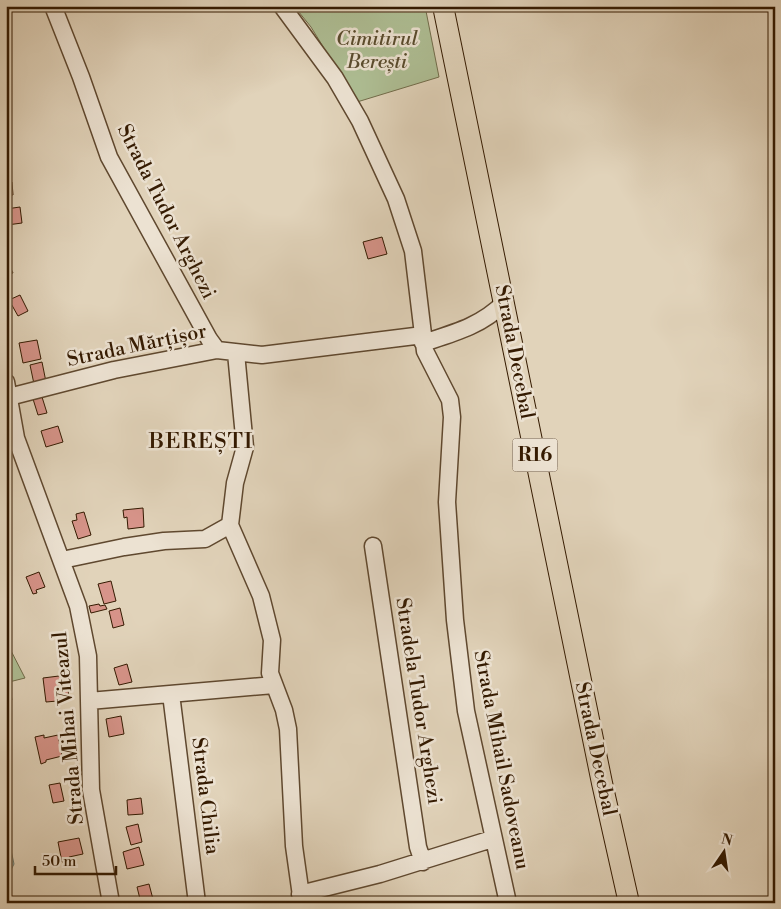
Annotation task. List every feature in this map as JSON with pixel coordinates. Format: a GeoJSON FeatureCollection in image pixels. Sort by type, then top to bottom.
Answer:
{"type":"FeatureCollection","features":[{"type":"Feature","properties":{"kind":"main road","name":"Strada Decebal"},"geometry":{"type":"LineString","coordinates":[[443,6],[600,773],[629,903]]}},
{"type":"Feature","properties":{"kind":"street","name":"Strada Tudor Arghezi"},"geometry":{"type":"LineString","coordinates":[[52,6],[81,77],[109,157],[209,339],[218,350]]}},
{"type":"Feature","properties":{"kind":"street","name":"Strada Mihail Sadoveanu"},"geometry":{"type":"LineString","coordinates":[[282,6],[335,78],[360,121],[389,182],[405,222],[413,251],[424,339],[429,360],[450,400],[452,417],[447,502],[455,620],[466,711],[492,839],[508,903]]}},
{"type":"Feature","properties":{"kind":"street","name":"Strada Mărțișor"},"geometry":{"type":"LineString","coordinates":[[8,390],[218,350],[262,355],[424,339],[458,332],[490,317],[504,303]]}},
{"type":"Feature","properties":{"kind":"street"},"geometry":{"type":"LineString","coordinates":[[236,353],[245,447],[235,483],[230,525],[262,596],[272,640],[270,673],[284,710],[288,729],[294,846],[301,898],[423,862],[492,839]]}},
{"type":"Feature","properties":{"kind":"street","name":"Strada Mihai Viteazul"},"geometry":{"type":"LineString","coordinates":[[8,390],[16,438],[78,606],[88,656],[91,790],[110,903]]}},
{"type":"Feature","properties":{"kind":"street"},"geometry":{"type":"LineString","coordinates":[[62,560],[124,546],[164,541],[205,539],[230,525]]}},
{"type":"Feature","properties":{"kind":"street","name":"Stradela Tudor Arghezi"},"geometry":{"type":"LineString","coordinates":[[373,546],[418,847],[423,862]]}},
{"type":"Feature","properties":{"kind":"street"},"geometry":{"type":"LineString","coordinates":[[89,701],[274,685]]}},
{"type":"Feature","properties":{"kind":"street","name":"Strada Chilia"},"geometry":{"type":"LineString","coordinates":[[171,694],[198,903]]}},
{"type":"Feature","properties":{"kind":"green space","name":"Cimitirul Berești"},"geometry":{"type":"Polygon","coordinates":[[[294,6],[425,6],[439,77],[357,102],[311,27],[294,6]]]}},
{"type":"Feature","properties":{"kind":"green space"},"geometry":{"type":"Polygon","coordinates":[[[6,641],[25,678],[9,682],[12,700],[6,701],[6,641]]]}},
{"type":"Feature","properties":{"kind":"water"},"geometry":{"type":"Polygon","coordinates":[[[6,850],[11,850],[14,864],[6,880],[6,850]]]}},
{"type":"Feature","properties":{"kind":"building"},"geometry":{"type":"Polygon","coordinates":[[[6,182],[12,182],[13,195],[6,195],[6,182]]]}},
{"type":"Feature","properties":{"kind":"building"},"geometry":{"type":"Polygon","coordinates":[[[20,207],[22,223],[7,225],[6,209],[20,207]]]}},
{"type":"Feature","properties":{"kind":"building"},"geometry":{"type":"Polygon","coordinates":[[[382,237],[387,254],[368,259],[363,242],[382,237]]]}},
{"type":"Feature","properties":{"kind":"building"},"geometry":{"type":"Polygon","coordinates":[[[6,259],[13,273],[6,275],[6,259]]]}},
{"type":"Feature","properties":{"kind":"building"},"geometry":{"type":"Polygon","coordinates":[[[20,295],[28,311],[18,316],[9,300],[20,295]]]}},
{"type":"Feature","properties":{"kind":"building"},"geometry":{"type":"Polygon","coordinates":[[[37,340],[41,359],[23,363],[19,343],[37,340]]]}},
{"type":"Feature","properties":{"kind":"building"},"geometry":{"type":"Polygon","coordinates":[[[42,362],[46,382],[34,384],[30,365],[42,362]]]}},
{"type":"Feature","properties":{"kind":"building"},"geometry":{"type":"Polygon","coordinates":[[[42,397],[47,413],[38,415],[33,399],[42,397]]]}},
{"type":"Feature","properties":{"kind":"building"},"geometry":{"type":"Polygon","coordinates":[[[58,426],[63,442],[46,447],[41,431],[58,426]]]}},
{"type":"Feature","properties":{"kind":"building"},"geometry":{"type":"Polygon","coordinates":[[[143,508],[144,527],[128,529],[127,517],[124,518],[123,510],[143,508]]]}},
{"type":"Feature","properties":{"kind":"building"},"geometry":{"type":"Polygon","coordinates":[[[84,512],[91,535],[78,539],[72,521],[77,520],[76,514],[84,512]]]}},
{"type":"Feature","properties":{"kind":"building"},"geometry":{"type":"Polygon","coordinates":[[[39,572],[45,587],[36,590],[37,593],[33,594],[26,577],[39,572]]]}},
{"type":"Feature","properties":{"kind":"building"},"geometry":{"type":"Polygon","coordinates":[[[111,581],[116,601],[104,604],[98,584],[111,581]]]}},
{"type":"Feature","properties":{"kind":"building"},"geometry":{"type":"Polygon","coordinates":[[[99,604],[100,606],[105,605],[107,609],[91,613],[89,606],[99,604]]]}},
{"type":"Feature","properties":{"kind":"building"},"geometry":{"type":"Polygon","coordinates":[[[120,608],[124,625],[113,628],[109,611],[120,608]]]}},
{"type":"Feature","properties":{"kind":"building"},"geometry":{"type":"Polygon","coordinates":[[[127,664],[132,682],[119,685],[114,668],[127,664]]]}},
{"type":"Feature","properties":{"kind":"building"},"geometry":{"type":"Polygon","coordinates":[[[67,675],[69,700],[46,702],[43,678],[67,675]]]}},
{"type":"Feature","properties":{"kind":"building"},"geometry":{"type":"Polygon","coordinates":[[[121,716],[124,734],[109,737],[106,719],[121,716]]]}},
{"type":"Feature","properties":{"kind":"building"},"geometry":{"type":"Polygon","coordinates":[[[44,735],[44,738],[58,735],[62,756],[46,760],[46,762],[41,764],[35,737],[44,735]]]}},
{"type":"Feature","properties":{"kind":"building"},"geometry":{"type":"Polygon","coordinates":[[[60,783],[64,801],[53,803],[49,785],[60,783]]]}},
{"type":"Feature","properties":{"kind":"building"},"geometry":{"type":"Polygon","coordinates":[[[141,798],[143,814],[128,815],[127,800],[141,798]]]}},
{"type":"Feature","properties":{"kind":"building"},"geometry":{"type":"Polygon","coordinates":[[[138,824],[142,842],[131,845],[126,827],[138,824]]]}},
{"type":"Feature","properties":{"kind":"building"},"geometry":{"type":"Polygon","coordinates":[[[79,838],[83,854],[69,857],[69,860],[62,862],[58,842],[79,838]]]}},
{"type":"Feature","properties":{"kind":"building"},"geometry":{"type":"Polygon","coordinates":[[[139,847],[144,865],[127,869],[123,852],[139,847]]]}},
{"type":"Feature","properties":{"kind":"building"},"geometry":{"type":"Polygon","coordinates":[[[149,884],[154,903],[141,903],[137,887],[149,884]]]}},
{"type":"Feature","properties":{"kind":"district","name":"BEREȘTI"},"geometry":{"type":"Point","coordinates":[201,441]}}]}
